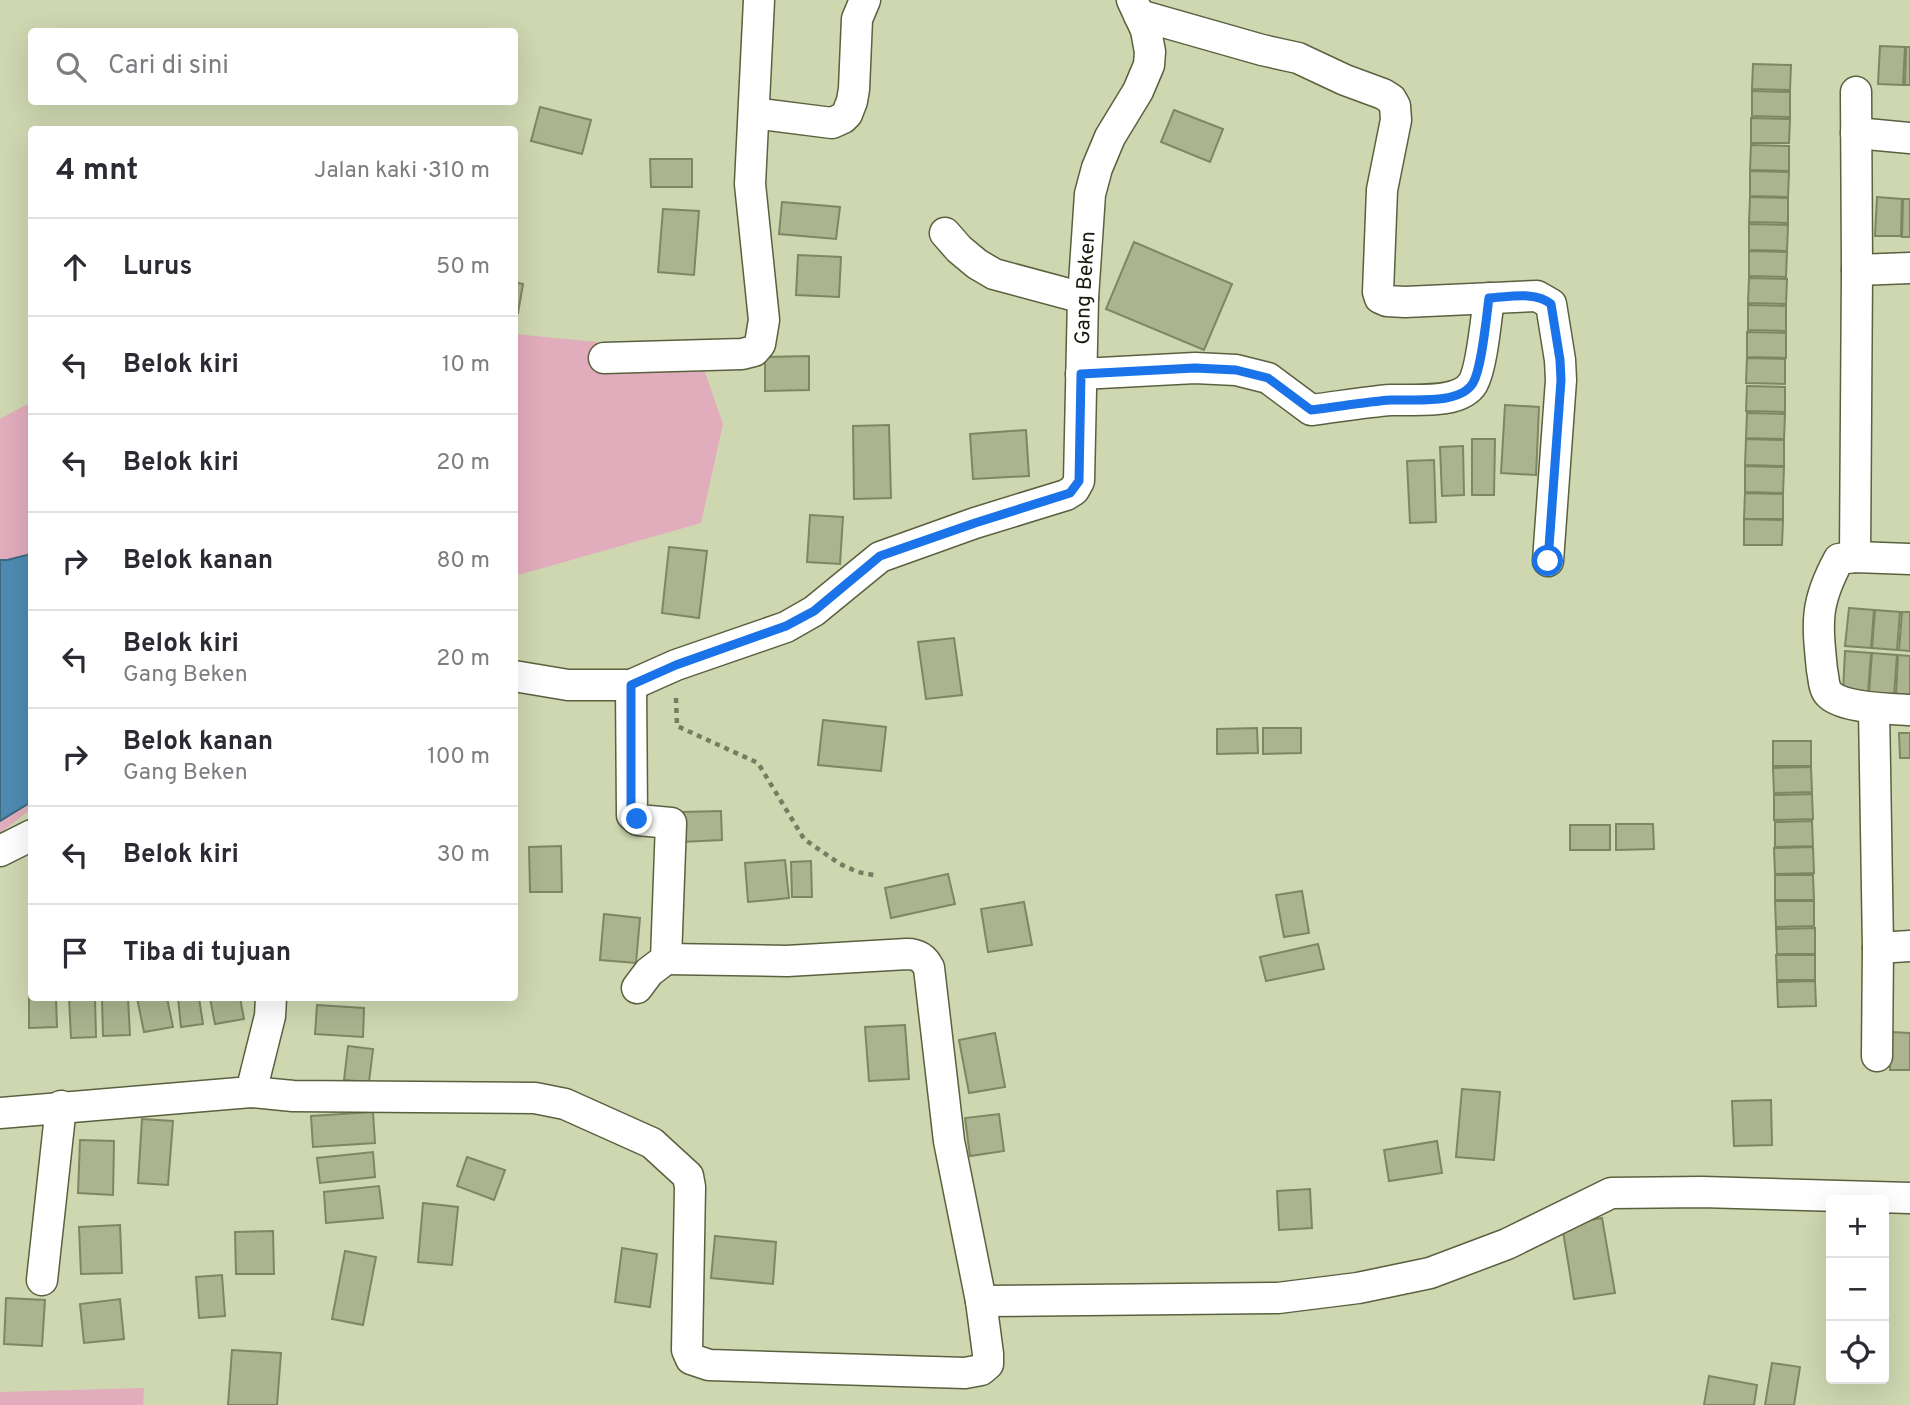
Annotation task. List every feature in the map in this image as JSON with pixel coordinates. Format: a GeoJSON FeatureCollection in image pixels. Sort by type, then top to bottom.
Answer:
{"type":"FeatureCollection","features":[{"type":"Feature","properties":{"kind":"street"},"geometry":{"type":"LineString","coordinates":[[604,358],[742,355],[754,351],[760,344],[764,320],[750,184],[759,0]]}},
{"type":"Feature","properties":{"kind":"street"},"geometry":{"type":"LineString","coordinates":[[754,113],[832,123],[843,118],[849,109],[854,89],[857,19],[865,0]]}},
{"type":"Feature","properties":{"kind":"street"},"geometry":{"type":"LineString","coordinates":[[1136,7],[1262,50],[1298,58],[1391,99],[1395,106],[1396,120],[1382,190],[1378,292],[1380,298],[1405,302],[1536,296],[1551,304],[1561,380],[1548,561]]}},
{"type":"Feature","properties":{"kind":"street","name":"Gang Beken"},"geometry":{"type":"LineString","coordinates":[[518,677],[568,685],[631,685],[676,665],[798,621],[814,611],[880,556],[1070,493],[1079,481],[1083,299],[1090,194],[1110,137],[1138,91],[1149,65],[1149,42],[1136,7]]}},
{"type":"Feature","properties":{"kind":"street"},"geometry":{"type":"LineString","coordinates":[[1855,556],[1856,92]]}},
{"type":"Feature","properties":{"kind":"street"},"geometry":{"type":"LineString","coordinates":[[1856,133],[1910,138]]}},
{"type":"Feature","properties":{"kind":"street"},"geometry":{"type":"LineString","coordinates":[[945,233],[959,249],[994,274],[1083,299]]}},
{"type":"Feature","properties":{"kind":"street"},"geometry":{"type":"LineString","coordinates":[[1857,270],[1910,268]]}},
{"type":"Feature","properties":{"kind":"street"},"geometry":{"type":"LineString","coordinates":[[1081,374],[1195,368],[1236,370],[1268,378],[1311,410],[1391,400],[1434,400],[1459,394],[1471,386],[1476,374],[1489,298]]}},
{"type":"Feature","properties":{"kind":"street"},"geometry":{"type":"LineString","coordinates":[[1910,559],[1855,556],[1839,559],[1821,599],[1818,629],[1827,692],[1834,698],[1874,709],[1910,710]]}},
{"type":"Feature","properties":{"kind":"street"},"geometry":{"type":"LineString","coordinates":[[631,685],[632,815],[638,820],[671,822],[666,959]]}},
{"type":"Feature","properties":{"kind":"street"},"geometry":{"type":"LineString","coordinates":[[1874,709],[1877,1056]]}},
{"type":"Feature","properties":{"kind":"street"},"geometry":{"type":"LineString","coordinates":[[0,851],[28,837]]}},
{"type":"Feature","properties":{"kind":"street"},"geometry":{"type":"LineString","coordinates":[[1878,948],[1910,946]]}},
{"type":"Feature","properties":{"kind":"street"},"geometry":{"type":"LineString","coordinates":[[0,1113],[251,1092],[293,1096],[535,1098],[565,1104],[652,1143],[688,1176],[687,1350],[691,1359],[709,1364],[965,1373],[981,1370],[988,1364],[981,1301],[950,1141],[926,961],[906,954],[787,961],[666,959],[649,972],[637,988]]}},
{"type":"Feature","properties":{"kind":"street"},"geometry":{"type":"LineString","coordinates":[[251,1092],[270,1016],[271,1001]]}},
{"type":"Feature","properties":{"kind":"street"},"geometry":{"type":"LineString","coordinates":[[42,1280],[61,1106]]}},
{"type":"Feature","properties":{"kind":"street"},"geometry":{"type":"LineString","coordinates":[[981,1301],[1279,1298],[1359,1288],[1430,1273],[1507,1244],[1611,1193],[1702,1192],[1910,1198]]}},
{"type":"Feature","properties":{"kind":"path"},"geometry":{"type":"LineString","coordinates":[[676,665],[677,726],[758,763],[804,839],[840,864],[858,872],[878,876]]}},
{"type":"Feature","properties":{"kind":"shaded area"},"geometry":{"type":"Polygon","coordinates":[[[518,334],[698,352],[723,424],[701,523],[518,575],[518,334]]]}},
{"type":"Feature","properties":{"kind":"shaded area"},"geometry":{"type":"Polygon","coordinates":[[[28,404],[28,811],[0,833],[0,419],[28,404]]]}},
{"type":"Feature","properties":{"kind":"shaded area"},"geometry":{"type":"Polygon","coordinates":[[[144,1388],[143,1405],[0,1405],[0,1392],[144,1388]]]}},
{"type":"Feature","properties":{"kind":"water"},"geometry":{"type":"Polygon","coordinates":[[[28,555],[28,804],[0,821],[0,560],[28,555]]]}},
{"type":"Feature","properties":{"kind":"building"},"geometry":{"type":"Polygon","coordinates":[[[1880,46],[1905,47],[1903,85],[1878,84],[1880,46]]]}},
{"type":"Feature","properties":{"kind":"building"},"geometry":{"type":"Polygon","coordinates":[[[1906,47],[1910,47],[1910,85],[1905,85],[1906,47]]]}},
{"type":"Feature","properties":{"kind":"building"},"geometry":{"type":"Polygon","coordinates":[[[1753,64],[1791,65],[1790,90],[1752,89],[1753,64]]]}},
{"type":"Feature","properties":{"kind":"building"},"geometry":{"type":"Polygon","coordinates":[[[1752,91],[1790,92],[1790,117],[1752,116],[1752,91]]]}},
{"type":"Feature","properties":{"kind":"building"},"geometry":{"type":"Polygon","coordinates":[[[540,107],[591,120],[582,154],[531,141],[540,107]]]}},
{"type":"Feature","properties":{"kind":"building"},"geometry":{"type":"Polygon","coordinates":[[[1174,110],[1223,129],[1210,162],[1161,142],[1174,110]]]}},
{"type":"Feature","properties":{"kind":"building"},"geometry":{"type":"Polygon","coordinates":[[[1751,118],[1790,119],[1789,143],[1751,143],[1751,118]]]}},
{"type":"Feature","properties":{"kind":"building"},"geometry":{"type":"Polygon","coordinates":[[[1751,145],[1789,146],[1789,171],[1750,170],[1751,145]]]}},
{"type":"Feature","properties":{"kind":"building"},"geometry":{"type":"Polygon","coordinates":[[[650,159],[692,159],[692,187],[651,187],[650,159]]]}},
{"type":"Feature","properties":{"kind":"building"},"geometry":{"type":"Polygon","coordinates":[[[1750,171],[1789,172],[1788,197],[1750,196],[1750,171]]]}},
{"type":"Feature","properties":{"kind":"building"},"geometry":{"type":"Polygon","coordinates":[[[1750,197],[1788,198],[1788,223],[1749,222],[1750,197]]]}},
{"type":"Feature","properties":{"kind":"building"},"geometry":{"type":"Polygon","coordinates":[[[1877,197],[1902,199],[1901,236],[1875,236],[1877,197]]]}},
{"type":"Feature","properties":{"kind":"building"},"geometry":{"type":"Polygon","coordinates":[[[1903,199],[1910,199],[1910,237],[1902,237],[1903,199]]]}},
{"type":"Feature","properties":{"kind":"building"},"geometry":{"type":"Polygon","coordinates":[[[782,202],[840,207],[836,239],[779,234],[782,202]]]}},
{"type":"Feature","properties":{"kind":"building"},"geometry":{"type":"Polygon","coordinates":[[[663,209],[699,211],[694,275],[658,272],[663,209]]]}},
{"type":"Feature","properties":{"kind":"building"},"geometry":{"type":"Polygon","coordinates":[[[1749,224],[1788,225],[1787,251],[1749,250],[1749,224]]]}},
{"type":"Feature","properties":{"kind":"building"},"geometry":{"type":"Polygon","coordinates":[[[1134,242],[1232,284],[1204,350],[1106,309],[1134,242]]]}},
{"type":"Feature","properties":{"kind":"building"},"geometry":{"type":"Polygon","coordinates":[[[1749,251],[1787,252],[1786,277],[1749,276],[1749,251]]]}},
{"type":"Feature","properties":{"kind":"building"},"geometry":{"type":"Polygon","coordinates":[[[798,255],[841,257],[839,297],[796,295],[798,255]]]}},
{"type":"Feature","properties":{"kind":"building"},"geometry":{"type":"Polygon","coordinates":[[[1749,278],[1787,279],[1786,304],[1748,303],[1749,278]]]}},
{"type":"Feature","properties":{"kind":"building"},"geometry":{"type":"Polygon","coordinates":[[[518,283],[523,284],[518,313],[518,283]]]}},
{"type":"Feature","properties":{"kind":"building"},"geometry":{"type":"Polygon","coordinates":[[[1748,305],[1786,306],[1786,331],[1748,330],[1748,305]]]}},
{"type":"Feature","properties":{"kind":"building"},"geometry":{"type":"Polygon","coordinates":[[[1747,332],[1786,333],[1786,358],[1747,357],[1747,332]]]}},
{"type":"Feature","properties":{"kind":"building"},"geometry":{"type":"Polygon","coordinates":[[[809,356],[809,390],[765,391],[765,357],[809,356]]]}},
{"type":"Feature","properties":{"kind":"building"},"geometry":{"type":"Polygon","coordinates":[[[1747,358],[1785,359],[1785,384],[1746,383],[1747,358]]]}},
{"type":"Feature","properties":{"kind":"building"},"geometry":{"type":"Polygon","coordinates":[[[1747,386],[1785,387],[1785,412],[1746,411],[1747,386]]]}},
{"type":"Feature","properties":{"kind":"building"},"geometry":{"type":"Polygon","coordinates":[[[1505,405],[1539,407],[1536,475],[1501,473],[1505,405]]]}},
{"type":"Feature","properties":{"kind":"building"},"geometry":{"type":"Polygon","coordinates":[[[1747,413],[1785,414],[1784,439],[1746,438],[1747,413]]]}},
{"type":"Feature","properties":{"kind":"building"},"geometry":{"type":"Polygon","coordinates":[[[889,425],[891,498],[854,499],[853,426],[889,425]]]}},
{"type":"Feature","properties":{"kind":"building"},"geometry":{"type":"Polygon","coordinates":[[[1026,430],[1029,476],[973,479],[970,434],[1026,430]]]}},
{"type":"Feature","properties":{"kind":"building"},"geometry":{"type":"Polygon","coordinates":[[[1472,439],[1495,439],[1494,495],[1472,495],[1472,439]]]}},
{"type":"Feature","properties":{"kind":"building"},"geometry":{"type":"Polygon","coordinates":[[[1746,439],[1784,440],[1784,466],[1745,465],[1746,439]]]}},
{"type":"Feature","properties":{"kind":"building"},"geometry":{"type":"Polygon","coordinates":[[[1463,446],[1464,495],[1442,496],[1440,447],[1463,446]]]}},
{"type":"Feature","properties":{"kind":"building"},"geometry":{"type":"Polygon","coordinates":[[[1434,460],[1436,522],[1410,523],[1407,461],[1434,460]]]}},
{"type":"Feature","properties":{"kind":"building"},"geometry":{"type":"Polygon","coordinates":[[[1745,466],[1784,467],[1783,493],[1745,492],[1745,466]]]}},
{"type":"Feature","properties":{"kind":"building"},"geometry":{"type":"Polygon","coordinates":[[[1745,493],[1783,494],[1783,519],[1744,519],[1745,493]]]}},
{"type":"Feature","properties":{"kind":"building"},"geometry":{"type":"Polygon","coordinates":[[[810,515],[843,517],[840,564],[807,562],[810,515]]]}},
{"type":"Feature","properties":{"kind":"building"},"geometry":{"type":"Polygon","coordinates":[[[1744,519],[1783,520],[1782,545],[1744,545],[1744,519]]]}},
{"type":"Feature","properties":{"kind":"building"},"geometry":{"type":"Polygon","coordinates":[[[669,547],[707,551],[699,618],[662,613],[669,547]]]}},
{"type":"Feature","properties":{"kind":"building"},"geometry":{"type":"Polygon","coordinates":[[[1849,608],[1874,610],[1871,648],[1845,646],[1849,608]]]}},
{"type":"Feature","properties":{"kind":"building"},"geometry":{"type":"Polygon","coordinates":[[[1875,610],[1900,612],[1897,650],[1872,648],[1875,610]]]}},
{"type":"Feature","properties":{"kind":"building"},"geometry":{"type":"Polygon","coordinates":[[[1902,612],[1910,612],[1910,651],[1899,650],[1902,612]]]}},
{"type":"Feature","properties":{"kind":"building"},"geometry":{"type":"Polygon","coordinates":[[[954,638],[962,695],[926,699],[918,642],[954,638]]]}},
{"type":"Feature","properties":{"kind":"building"},"geometry":{"type":"Polygon","coordinates":[[[1845,651],[1871,653],[1868,693],[1843,691],[1845,651]]]}},
{"type":"Feature","properties":{"kind":"building"},"geometry":{"type":"Polygon","coordinates":[[[1872,653],[1897,655],[1894,695],[1869,693],[1872,653]]]}},
{"type":"Feature","properties":{"kind":"building"},"geometry":{"type":"Polygon","coordinates":[[[1898,655],[1910,656],[1910,696],[1896,695],[1898,655]]]}},
{"type":"Feature","properties":{"kind":"building"},"geometry":{"type":"Polygon","coordinates":[[[823,720],[886,727],[881,771],[818,765],[823,720]]]}},
{"type":"Feature","properties":{"kind":"building"},"geometry":{"type":"Polygon","coordinates":[[[1257,728],[1258,753],[1217,754],[1217,729],[1257,728]]]}},
{"type":"Feature","properties":{"kind":"building"},"geometry":{"type":"Polygon","coordinates":[[[1263,728],[1301,728],[1301,753],[1263,754],[1263,728]]]}},
{"type":"Feature","properties":{"kind":"building"},"geometry":{"type":"Polygon","coordinates":[[[1899,733],[1910,733],[1910,758],[1900,758],[1899,733]]]}},
{"type":"Feature","properties":{"kind":"building"},"geometry":{"type":"Polygon","coordinates":[[[1773,741],[1811,741],[1811,766],[1773,766],[1773,741]]]}},
{"type":"Feature","properties":{"kind":"building"},"geometry":{"type":"Polygon","coordinates":[[[1811,767],[1812,792],[1774,793],[1773,768],[1811,767]]]}},
{"type":"Feature","properties":{"kind":"building"},"geometry":{"type":"Polygon","coordinates":[[[1812,794],[1813,819],[1774,820],[1774,795],[1812,794]]]}},
{"type":"Feature","properties":{"kind":"building"},"geometry":{"type":"Polygon","coordinates":[[[721,811],[722,840],[681,842],[681,812],[721,811]]]}},
{"type":"Feature","properties":{"kind":"building"},"geometry":{"type":"Polygon","coordinates":[[[1812,821],[1813,846],[1775,847],[1775,822],[1812,821]]]}},
{"type":"Feature","properties":{"kind":"building"},"geometry":{"type":"Polygon","coordinates":[[[1616,824],[1653,824],[1654,849],[1616,850],[1616,824]]]}},
{"type":"Feature","properties":{"kind":"building"},"geometry":{"type":"Polygon","coordinates":[[[1570,825],[1610,825],[1610,850],[1570,850],[1570,825]]]}},
{"type":"Feature","properties":{"kind":"building"},"geometry":{"type":"Polygon","coordinates":[[[561,846],[562,892],[530,892],[529,847],[561,846]]]}},
{"type":"Feature","properties":{"kind":"building"},"geometry":{"type":"Polygon","coordinates":[[[1813,847],[1814,873],[1775,874],[1774,848],[1813,847]]]}},
{"type":"Feature","properties":{"kind":"building"},"geometry":{"type":"Polygon","coordinates":[[[785,860],[789,898],[748,902],[745,863],[785,860]]]}},
{"type":"Feature","properties":{"kind":"building"},"geometry":{"type":"Polygon","coordinates":[[[811,861],[812,897],[792,897],[791,862],[811,861]]]}},
{"type":"Feature","properties":{"kind":"building"},"geometry":{"type":"Polygon","coordinates":[[[948,874],[955,904],[891,918],[885,888],[948,874]]]}},
{"type":"Feature","properties":{"kind":"building"},"geometry":{"type":"Polygon","coordinates":[[[1775,875],[1813,875],[1814,900],[1775,900],[1775,875]]]}},
{"type":"Feature","properties":{"kind":"building"},"geometry":{"type":"Polygon","coordinates":[[[1302,891],[1309,933],[1284,937],[1276,895],[1302,891]]]}},
{"type":"Feature","properties":{"kind":"building"},"geometry":{"type":"Polygon","coordinates":[[[1775,901],[1814,901],[1814,926],[1776,927],[1775,901]]]}},
{"type":"Feature","properties":{"kind":"building"},"geometry":{"type":"Polygon","coordinates":[[[1024,902],[1032,945],[988,952],[981,909],[1024,902]]]}},
{"type":"Feature","properties":{"kind":"building"},"geometry":{"type":"Polygon","coordinates":[[[604,914],[640,918],[636,963],[600,960],[604,914]]]}},
{"type":"Feature","properties":{"kind":"building"},"geometry":{"type":"Polygon","coordinates":[[[1815,928],[1815,954],[1777,954],[1776,929],[1815,928]]]}},
{"type":"Feature","properties":{"kind":"building"},"geometry":{"type":"Polygon","coordinates":[[[1318,944],[1324,969],[1266,981],[1260,957],[1318,944]]]}},
{"type":"Feature","properties":{"kind":"building"},"geometry":{"type":"Polygon","coordinates":[[[1776,955],[1815,955],[1815,980],[1777,980],[1776,955]]]}},
{"type":"Feature","properties":{"kind":"building"},"geometry":{"type":"Polygon","coordinates":[[[1815,981],[1816,1006],[1778,1007],[1777,982],[1815,981]]]}},
{"type":"Feature","properties":{"kind":"building"},"geometry":{"type":"Polygon","coordinates":[[[29,1001],[56,1001],[57,1027],[29,1028],[29,1001]]]}},
{"type":"Feature","properties":{"kind":"building"},"geometry":{"type":"Polygon","coordinates":[[[69,1001],[95,1001],[96,1037],[71,1038],[69,1001]]]}},
{"type":"Feature","properties":{"kind":"building"},"geometry":{"type":"Polygon","coordinates":[[[102,1001],[128,1001],[130,1035],[103,1036],[102,1001]]]}},
{"type":"Feature","properties":{"kind":"building"},"geometry":{"type":"Polygon","coordinates":[[[138,1001],[168,1001],[173,1027],[144,1032],[138,1001]]]}},
{"type":"Feature","properties":{"kind":"building"},"geometry":{"type":"Polygon","coordinates":[[[178,1001],[199,1001],[203,1024],[181,1027],[178,1001]]]}},
{"type":"Feature","properties":{"kind":"building"},"geometry":{"type":"Polygon","coordinates":[[[211,1001],[241,1001],[244,1019],[215,1024],[211,1001]]]}},
{"type":"Feature","properties":{"kind":"building"},"geometry":{"type":"Polygon","coordinates":[[[317,1005],[364,1008],[363,1037],[315,1034],[317,1005]]]}},
{"type":"Feature","properties":{"kind":"building"},"geometry":{"type":"Polygon","coordinates":[[[905,1025],[909,1079],[869,1081],[865,1027],[905,1025]]]}},
{"type":"Feature","properties":{"kind":"building"},"geometry":{"type":"Polygon","coordinates":[[[1891,1032],[1910,1033],[1910,1070],[1890,1070],[1891,1032]]]}},
{"type":"Feature","properties":{"kind":"building"},"geometry":{"type":"Polygon","coordinates":[[[995,1033],[1005,1087],[969,1093],[959,1040],[995,1033]]]}},
{"type":"Feature","properties":{"kind":"building"},"geometry":{"type":"Polygon","coordinates":[[[348,1046],[373,1049],[369,1082],[344,1080],[348,1046]]]}},
{"type":"Feature","properties":{"kind":"building"},"geometry":{"type":"Polygon","coordinates":[[[1462,1089],[1500,1092],[1494,1160],[1456,1157],[1462,1089]]]}},
{"type":"Feature","properties":{"kind":"building"},"geometry":{"type":"Polygon","coordinates":[[[1771,1100],[1772,1145],[1734,1146],[1732,1101],[1771,1100]]]}},
{"type":"Feature","properties":{"kind":"building"},"geometry":{"type":"Polygon","coordinates":[[[373,1112],[375,1143],[313,1147],[311,1116],[373,1112]]]}},
{"type":"Feature","properties":{"kind":"building"},"geometry":{"type":"Polygon","coordinates":[[[999,1114],[1004,1151],[970,1156],[965,1118],[999,1114]]]}},
{"type":"Feature","properties":{"kind":"building"},"geometry":{"type":"Polygon","coordinates":[[[142,1119],[173,1121],[168,1185],[138,1183],[142,1119]]]}},
{"type":"Feature","properties":{"kind":"building"},"geometry":{"type":"Polygon","coordinates":[[[80,1140],[114,1141],[113,1195],[78,1193],[80,1140]]]}},
{"type":"Feature","properties":{"kind":"building"},"geometry":{"type":"Polygon","coordinates":[[[1437,1141],[1442,1173],[1389,1181],[1384,1150],[1437,1141]]]}},
{"type":"Feature","properties":{"kind":"building"},"geometry":{"type":"Polygon","coordinates":[[[373,1152],[375,1177],[320,1183],[317,1158],[373,1152]]]}},
{"type":"Feature","properties":{"kind":"building"},"geometry":{"type":"Polygon","coordinates":[[[467,1157],[505,1170],[494,1200],[457,1186],[467,1157]]]}},
{"type":"Feature","properties":{"kind":"building"},"geometry":{"type":"Polygon","coordinates":[[[379,1186],[383,1218],[326,1223],[324,1192],[379,1186]]]}},
{"type":"Feature","properties":{"kind":"building"},"geometry":{"type":"Polygon","coordinates":[[[1310,1189],[1312,1228],[1279,1230],[1277,1191],[1310,1189]]]}},
{"type":"Feature","properties":{"kind":"building"},"geometry":{"type":"Polygon","coordinates":[[[423,1203],[458,1207],[452,1265],[418,1262],[423,1203]]]}},
{"type":"Feature","properties":{"kind":"building"},"geometry":{"type":"Polygon","coordinates":[[[1602,1218],[1615,1293],[1574,1299],[1562,1225],[1602,1218]]]}},
{"type":"Feature","properties":{"kind":"building"},"geometry":{"type":"Polygon","coordinates":[[[120,1225],[122,1273],[81,1274],[79,1227],[120,1225]]]}},
{"type":"Feature","properties":{"kind":"building"},"geometry":{"type":"Polygon","coordinates":[[[273,1231],[274,1274],[236,1274],[235,1232],[273,1231]]]}},
{"type":"Feature","properties":{"kind":"building"},"geometry":{"type":"Polygon","coordinates":[[[715,1236],[776,1242],[773,1284],[711,1278],[715,1236]]]}},
{"type":"Feature","properties":{"kind":"building"},"geometry":{"type":"Polygon","coordinates":[[[622,1248],[657,1254],[650,1307],[615,1302],[622,1248]]]}},
{"type":"Feature","properties":{"kind":"building"},"geometry":{"type":"Polygon","coordinates":[[[345,1251],[376,1257],[363,1325],[332,1319],[345,1251]]]}},
{"type":"Feature","properties":{"kind":"building"},"geometry":{"type":"Polygon","coordinates":[[[222,1275],[225,1316],[199,1318],[196,1277],[222,1275]]]}},
{"type":"Feature","properties":{"kind":"building"},"geometry":{"type":"Polygon","coordinates":[[[6,1298],[45,1300],[42,1346],[4,1344],[6,1298]]]}},
{"type":"Feature","properties":{"kind":"building"},"geometry":{"type":"Polygon","coordinates":[[[120,1299],[124,1339],[84,1343],[80,1304],[120,1299]]]}},
{"type":"Feature","properties":{"kind":"building"},"geometry":{"type":"Polygon","coordinates":[[[232,1350],[281,1353],[277,1405],[228,1405],[232,1350]]]}},
{"type":"Feature","properties":{"kind":"building"},"geometry":{"type":"Polygon","coordinates":[[[1772,1363],[1800,1367],[1794,1405],[1765,1405],[1772,1363]]]}},
{"type":"Feature","properties":{"kind":"building"},"geometry":{"type":"Polygon","coordinates":[[[1709,1376],[1757,1385],[1754,1405],[1704,1405],[1709,1376]]]}},
{"type":"Feature","properties":{"kind":"route"},"geometry":{"type":"LineString","coordinates":[[637,819],[631,813],[631,685],[676,665],[786,626],[814,611],[880,556],[1070,493],[1079,481],[1081,374],[1195,368],[1236,370],[1268,378],[1311,410],[1391,400],[1434,400],[1459,394],[1471,386],[1476,374],[1489,298],[1536,296],[1546,300],[1551,304],[1561,380],[1548,561]]}}]}
